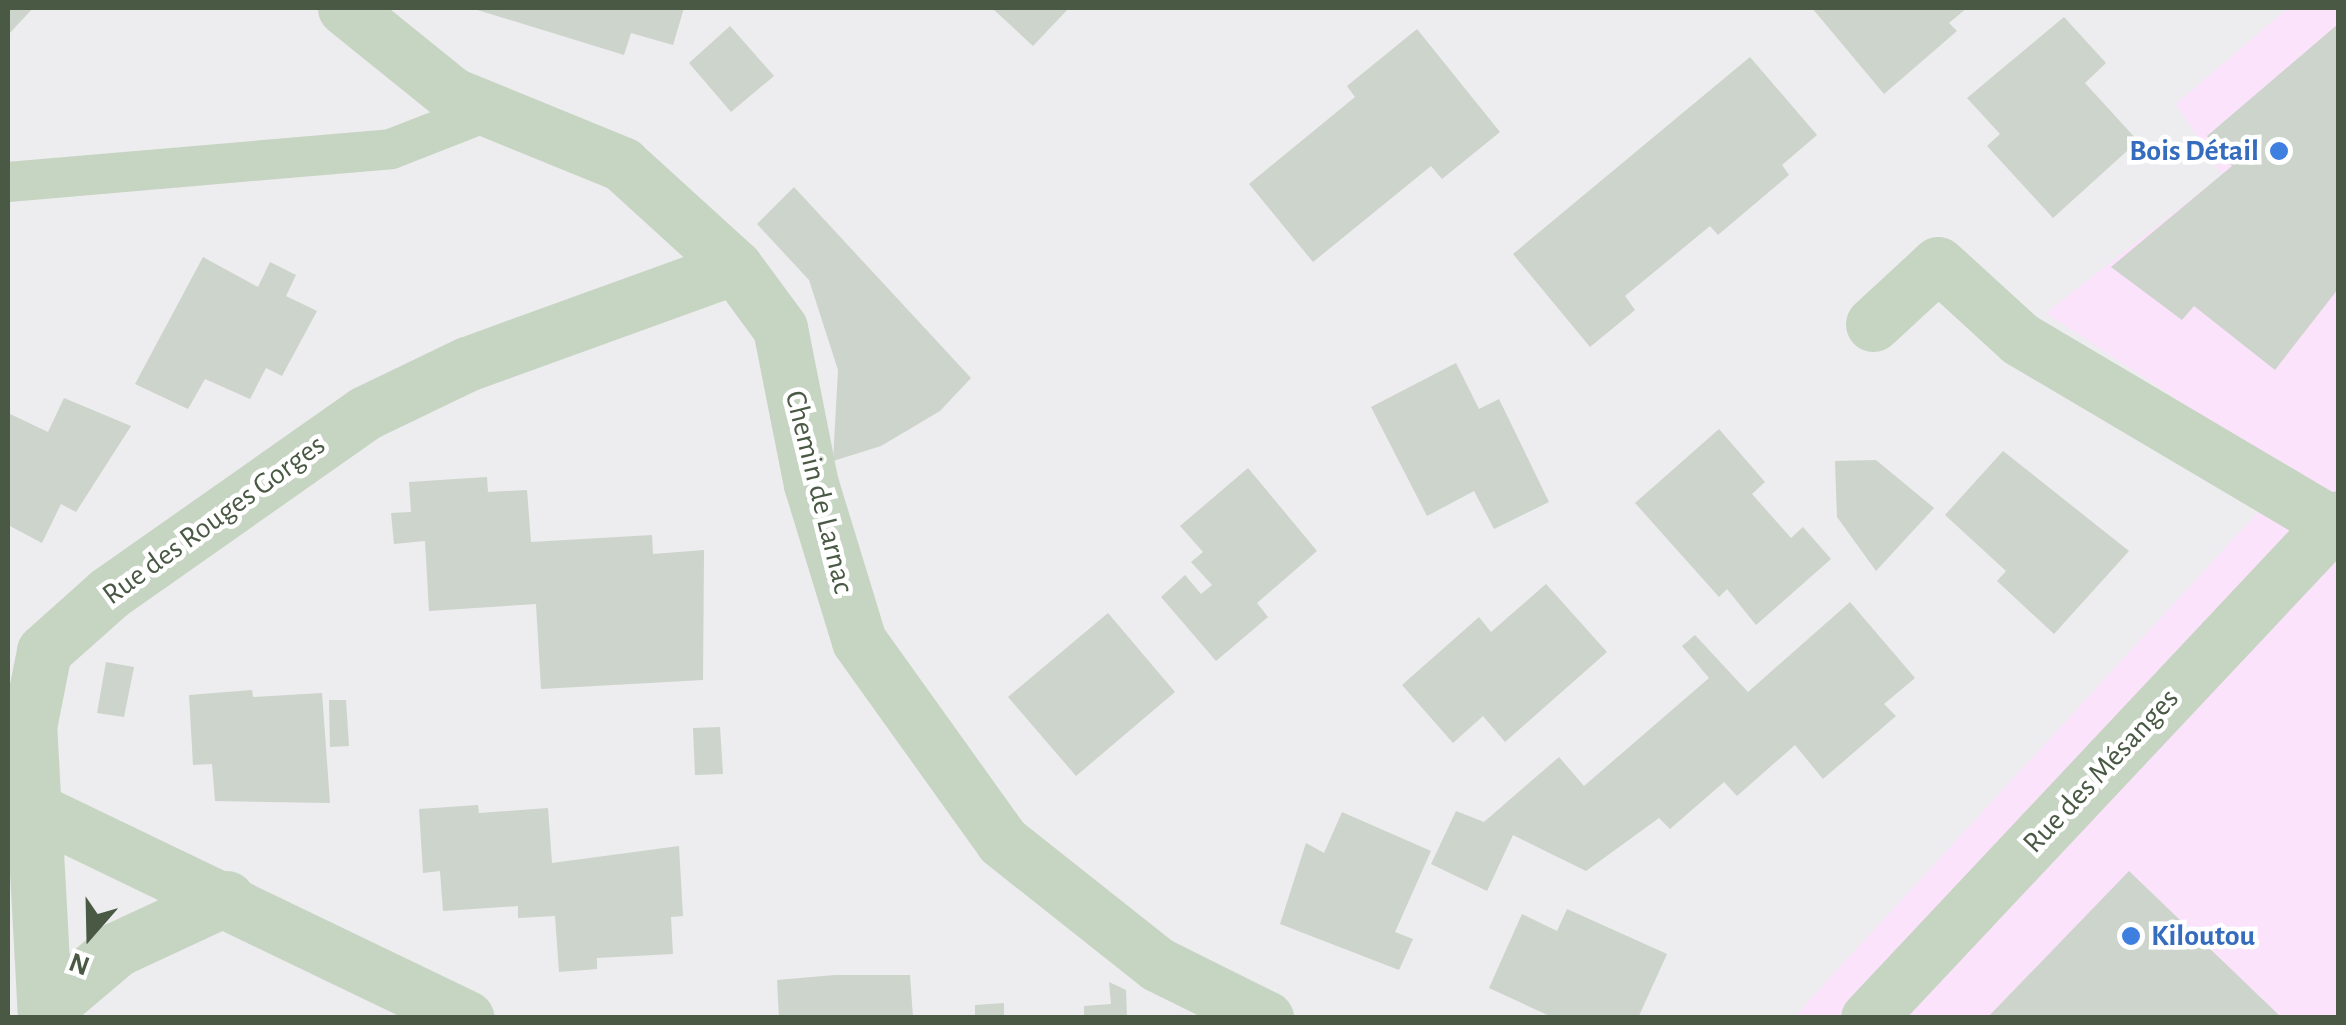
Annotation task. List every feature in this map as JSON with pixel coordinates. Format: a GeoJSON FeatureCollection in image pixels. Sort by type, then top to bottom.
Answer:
{"type":"FeatureCollection","features":[{"type":"Feature","properties":{"kind":"street","name":"Chemin de Larnac"},"geometry":{"type":"LineString","coordinates":[[345,8],[453,95],[622,164],[735,268],[780,328],[811,484],[854,623],[892,687],[1002,841],[1157,964],[1266,1018]]}},
{"type":"Feature","properties":{"kind":"street","name":"Rue des Mésanges"},"geometry":{"type":"LineString","coordinates":[[1868,1018],[2336,521],[2020,339],[1938,264],[1873,324]]}},
{"type":"Feature","properties":{"kind":"street","name":"Rue des Rouges Gorges"},"geometry":{"type":"LineString","coordinates":[[45,1014],[29,727],[44,651],[108,593],[364,412],[467,364],[735,268]]}},
{"type":"Feature","properties":{"kind":"street"},"geometry":{"type":"LineString","coordinates":[[35,810],[227,898],[466,1018]]}},
{"type":"Feature","properties":{"kind":"street"},"geometry":{"type":"LineString","coordinates":[[45,1014],[117,949],[227,898]]}},
{"type":"Feature","properties":{"kind":"lane"},"geometry":{"type":"LineString","coordinates":[[8,182],[392,149],[491,110]]}},
{"type":"Feature","properties":{"kind":"shaded area"},"geometry":{"type":"Polygon","coordinates":[[[2288,8],[2338,8],[2338,1017],[1793,1018],[2292,475],[2046,313],[2222,175],[2176,104],[2288,8]]]}},
{"type":"Feature","properties":{"kind":"building"},"geometry":{"type":"Polygon","coordinates":[[[8,8],[33,8],[8,35],[8,8]]]}},
{"type":"Feature","properties":{"kind":"building"},"geometry":{"type":"Polygon","coordinates":[[[471,8],[684,8],[673,45],[631,33],[624,55],[471,8]]]}},
{"type":"Feature","properties":{"kind":"building"},"geometry":{"type":"Polygon","coordinates":[[[992,8],[1069,8],[1033,46],[992,8]]]}},
{"type":"Feature","properties":{"kind":"building"},"geometry":{"type":"Polygon","coordinates":[[[1812,8],[1967,8],[1949,23],[1957,31],[1884,94],[1812,8]]]}},
{"type":"Feature","properties":{"kind":"building"},"geometry":{"type":"Polygon","coordinates":[[[2064,17],[2106,63],[2085,83],[2138,141],[2053,218],[1987,146],[2000,134],[1967,98],[2064,17]]]}},
{"type":"Feature","properties":{"kind":"building"},"geometry":{"type":"Polygon","coordinates":[[[2338,24],[2338,289],[2275,370],[2194,306],[2182,320],[2111,267],[2232,166],[2207,136],[2338,24]]]}},
{"type":"Feature","properties":{"kind":"building"},"geometry":{"type":"Polygon","coordinates":[[[730,26],[774,76],[731,112],[689,63],[730,26]]]}},
{"type":"Feature","properties":{"kind":"building"},"geometry":{"type":"Polygon","coordinates":[[[1417,29],[1500,132],[1442,179],[1431,166],[1313,262],[1249,184],[1355,97],[1347,86],[1417,29]]]}},
{"type":"Feature","properties":{"kind":"building"},"geometry":{"type":"Polygon","coordinates":[[[1750,57],[1817,135],[1782,165],[1789,175],[1718,235],[1710,226],[1625,296],[1635,310],[1590,347],[1513,254],[1750,57]]]}},
{"type":"Feature","properties":{"kind":"building"},"geometry":{"type":"Polygon","coordinates":[[[794,187],[971,378],[940,411],[881,446],[833,461],[838,370],[809,280],[757,224],[794,187]]]}},
{"type":"Feature","properties":{"kind":"building"},"geometry":{"type":"Polygon","coordinates":[[[203,257],[258,287],[270,262],[296,275],[286,296],[317,311],[282,376],[266,368],[250,399],[205,379],[188,409],[135,384],[203,257]]]}},
{"type":"Feature","properties":{"kind":"building"},"geometry":{"type":"Polygon","coordinates":[[[1456,363],[1479,409],[1499,399],[1549,502],[1494,529],[1474,491],[1427,516],[1371,407],[1456,363]]]}},
{"type":"Feature","properties":{"kind":"building"},"geometry":{"type":"Polygon","coordinates":[[[64,398],[131,426],[76,512],[61,504],[42,543],[8,525],[8,413],[48,432],[64,398]]]}},
{"type":"Feature","properties":{"kind":"building"},"geometry":{"type":"Polygon","coordinates":[[[1719,429],[1765,482],[1752,494],[1791,538],[1803,527],[1831,559],[1756,625],[1727,589],[1719,597],[1635,503],[1719,429]]]}},
{"type":"Feature","properties":{"kind":"building"},"geometry":{"type":"Polygon","coordinates":[[[2003,451],[2129,551],[2054,634],[1997,581],[2006,571],[1945,515],[2003,451]]]}},
{"type":"Feature","properties":{"kind":"building"},"geometry":{"type":"Polygon","coordinates":[[[1876,460],[1934,508],[1876,571],[1837,517],[1835,461],[1876,460]]]}},
{"type":"Feature","properties":{"kind":"building"},"geometry":{"type":"Polygon","coordinates":[[[1248,468],[1317,551],[1257,603],[1268,617],[1216,661],[1161,597],[1185,575],[1201,594],[1212,585],[1191,562],[1203,552],[1180,526],[1248,468]]]}},
{"type":"Feature","properties":{"kind":"building"},"geometry":{"type":"Polygon","coordinates":[[[487,477],[488,492],[527,490],[531,542],[652,535],[653,554],[704,550],[703,680],[541,689],[536,604],[429,611],[425,541],[394,544],[391,513],[411,512],[409,482],[487,477]]]}},
{"type":"Feature","properties":{"kind":"building"},"geometry":{"type":"Polygon","coordinates":[[[1546,584],[1607,652],[1505,742],[1483,716],[1453,743],[1402,685],[1479,617],[1491,632],[1546,584]]]}},
{"type":"Feature","properties":{"kind":"building"},"geometry":{"type":"Polygon","coordinates":[[[1850,602],[1915,678],[1884,704],[1896,716],[1823,779],[1795,745],[1737,796],[1724,782],[1670,829],[1659,818],[1586,871],[1513,835],[1487,891],[1431,864],[1456,811],[1484,822],[1559,757],[1584,786],[1709,678],[1682,646],[1695,635],[1748,692],[1850,602]]]}},
{"type":"Feature","properties":{"kind":"building"},"geometry":{"type":"Polygon","coordinates":[[[1108,613],[1175,692],[1076,776],[1008,697],[1108,613]]]}},
{"type":"Feature","properties":{"kind":"building"},"geometry":{"type":"Polygon","coordinates":[[[106,662],[134,667],[124,717],[97,713],[106,662]]]}},
{"type":"Feature","properties":{"kind":"building"},"geometry":{"type":"Polygon","coordinates":[[[252,690],[253,697],[322,693],[330,803],[215,801],[212,764],[193,765],[189,695],[252,690]]]}},
{"type":"Feature","properties":{"kind":"building"},"geometry":{"type":"Polygon","coordinates":[[[329,700],[346,700],[349,746],[330,747],[329,700]]]}},
{"type":"Feature","properties":{"kind":"building"},"geometry":{"type":"Polygon","coordinates":[[[720,727],[723,774],[695,775],[693,728],[720,727]]]}},
{"type":"Feature","properties":{"kind":"building"},"geometry":{"type":"Polygon","coordinates":[[[478,805],[479,813],[548,808],[552,863],[679,846],[683,916],[671,917],[673,954],[597,958],[597,969],[559,972],[555,916],[518,918],[518,906],[443,911],[440,871],[423,873],[419,809],[478,805]]]}},
{"type":"Feature","properties":{"kind":"building"},"geometry":{"type":"Polygon","coordinates":[[[1342,812],[1431,851],[1395,932],[1413,939],[1399,970],[1280,924],[1306,843],[1324,853],[1342,812]]]}},
{"type":"Feature","properties":{"kind":"building","name":"Kiloutou"},"geometry":{"type":"Polygon","coordinates":[[[2129,871],[2282,1018],[1987,1018],[2129,871]]]}},
{"type":"Feature","properties":{"kind":"building"},"geometry":{"type":"Polygon","coordinates":[[[1567,909],[1667,954],[1638,1018],[1554,1018],[1489,988],[1522,914],[1557,931],[1567,909]]]}},
{"type":"Feature","properties":{"kind":"building"},"geometry":{"type":"Polygon","coordinates":[[[910,975],[913,1018],[779,1018],[777,980],[910,975]]]}},
{"type":"Feature","properties":{"kind":"building"},"geometry":{"type":"Polygon","coordinates":[[[1109,982],[1126,990],[1127,1018],[1084,1018],[1084,1006],[1111,1004],[1109,982]]]}},
{"type":"Feature","properties":{"kind":"building"},"geometry":{"type":"Polygon","coordinates":[[[1004,1003],[1004,1018],[975,1018],[975,1005],[1004,1003]]]}},
{"type":"Feature","properties":{"kind":"place","name":"Bois Détail"},"geometry":{"type":"Point","coordinates":[2279,151]}},
{"type":"Feature","properties":{"kind":"place","name":"Kiloutou"},"geometry":{"type":"Point","coordinates":[2131,936]}}]}
